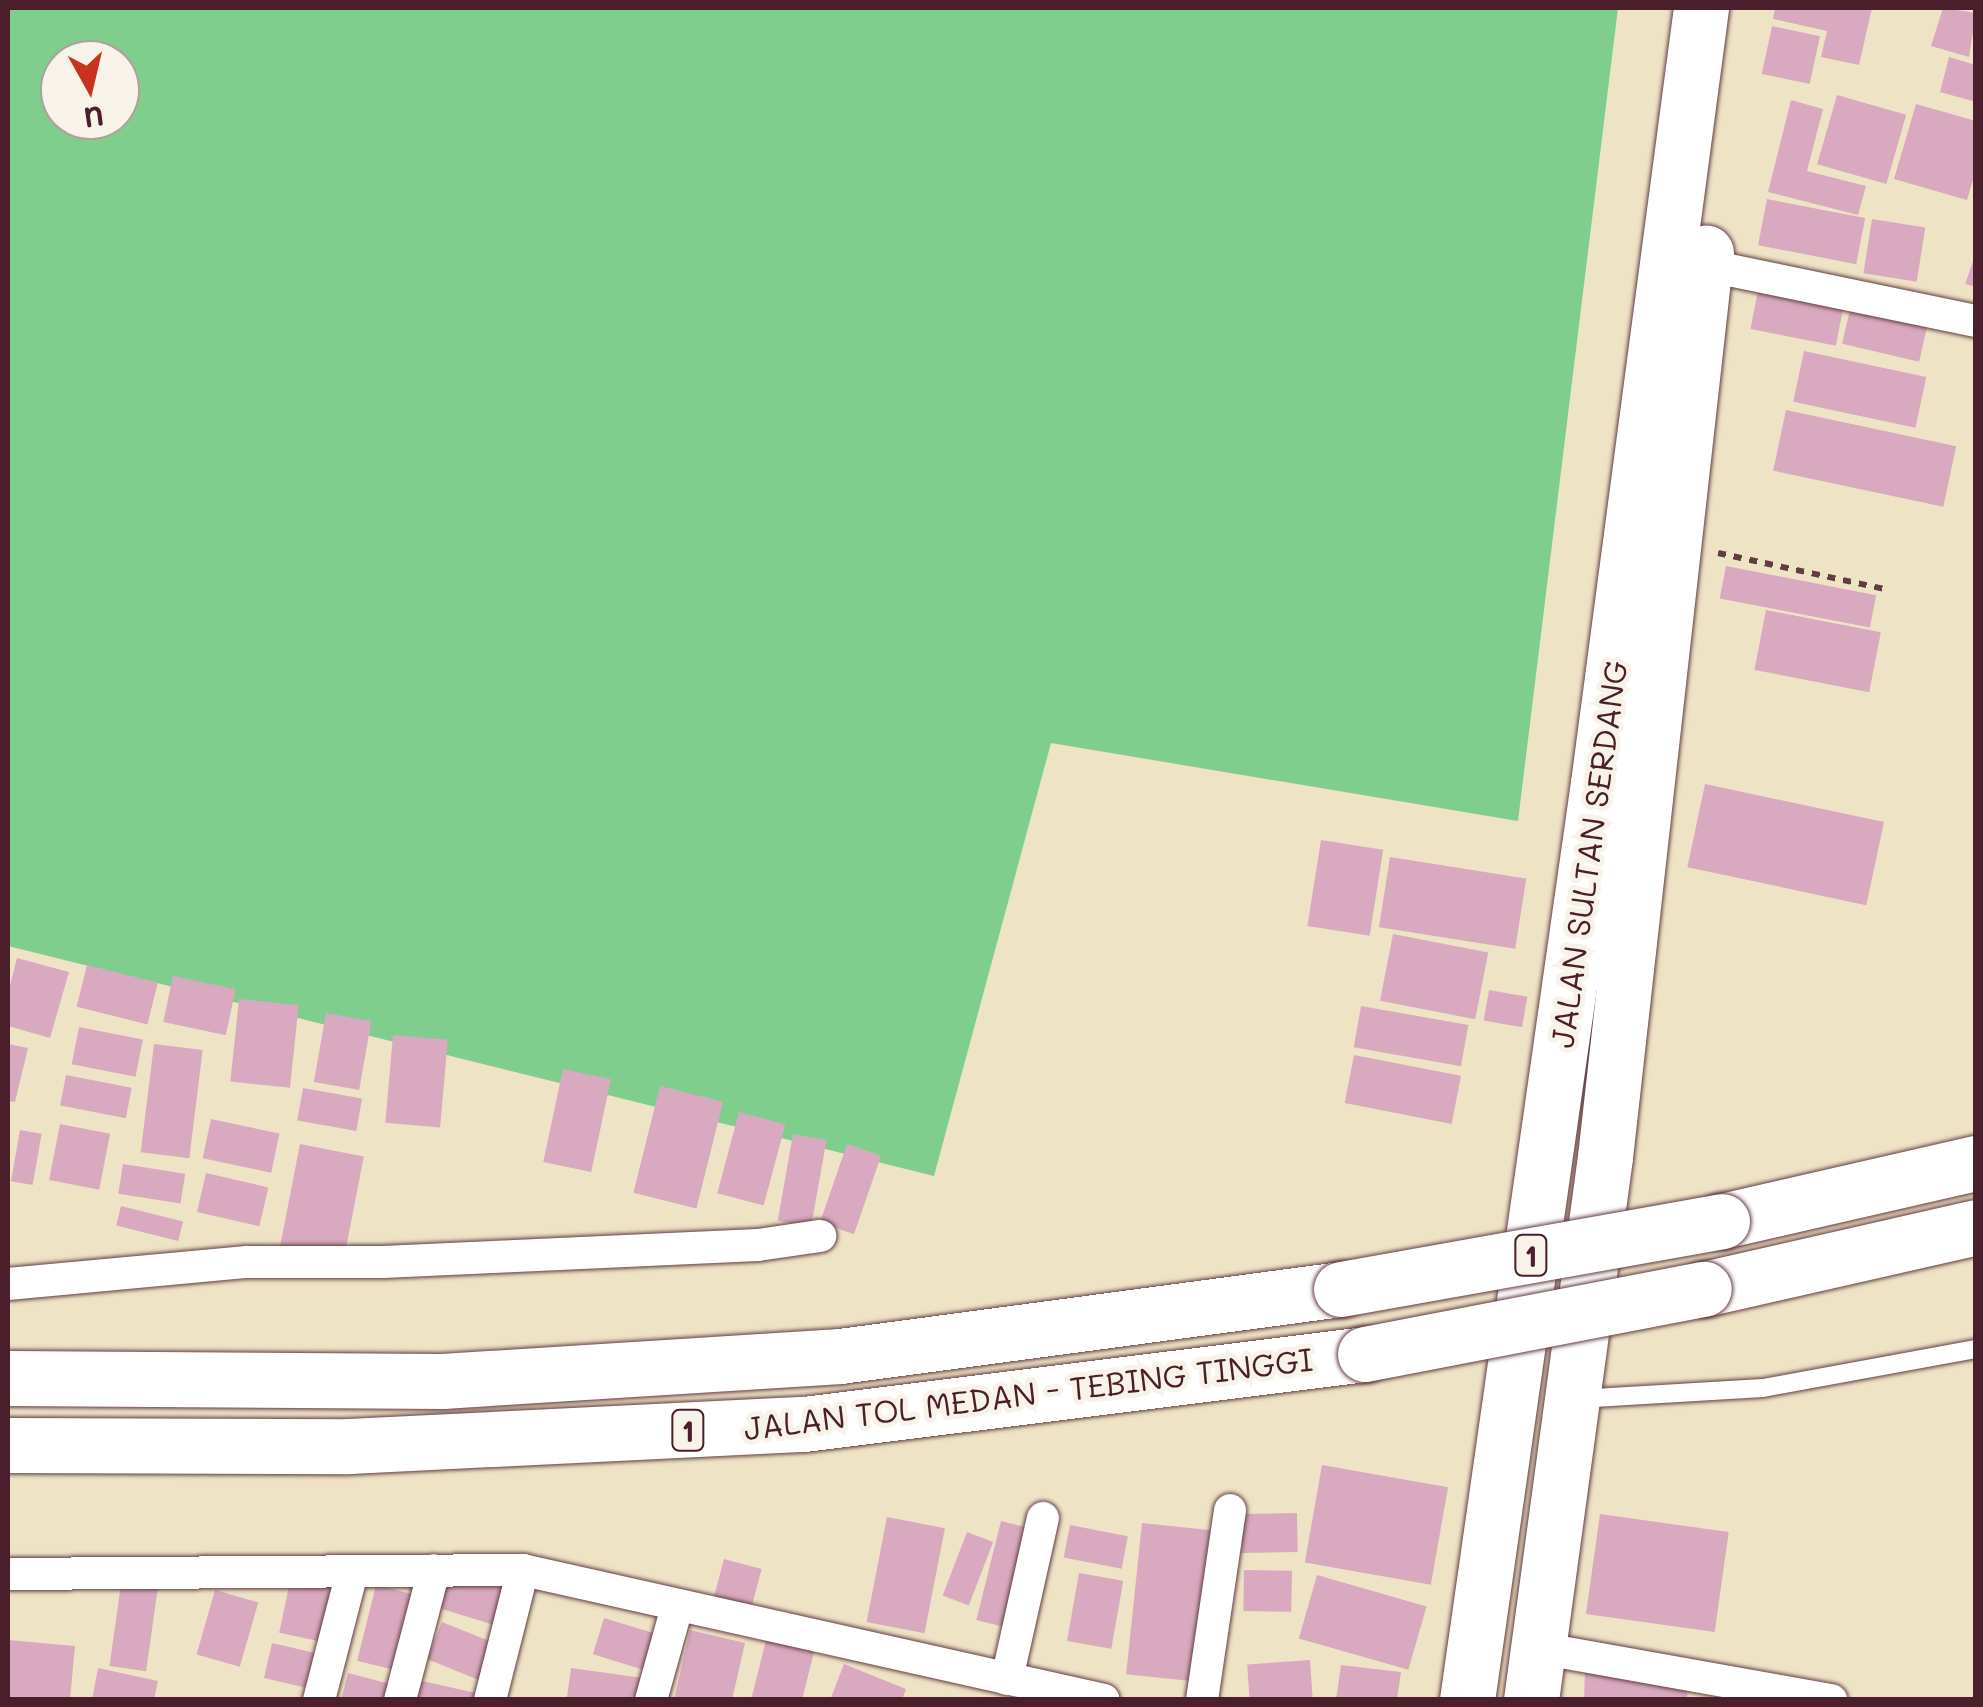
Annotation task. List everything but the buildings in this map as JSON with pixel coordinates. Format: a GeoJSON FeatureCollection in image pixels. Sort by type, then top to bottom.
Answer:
{"type":"FeatureCollection","features":[{"type":"Feature","properties":{"kind":"highway","name":"JALAN SULTAN SERDANG"},"geometry":{"type":"LineString","coordinates":[[1535,1674],[1606,1157],[1622,786],[1701,8]]}},
{"type":"Feature","properties":{"kind":"highway","name":"JALAN SULTAN SERDANG"},"geometry":{"type":"LineString","coordinates":[[1466,1700],[1622,786],[1673,543],[1738,8]]}},
{"type":"Feature","properties":{"kind":"highway","name":"JALAN TOL MEDAN - TEBING TINGGI"},"geometry":{"type":"LineString","coordinates":[[8,1378],[442,1381],[840,1356],[1341,1289],[1722,1221],[1976,1163]]}},
{"type":"Feature","properties":{"kind":"highway","name":"JALAN TOL MEDAN - TEBING TINGGI"},"geometry":{"type":"LineString","coordinates":[[8,1445],[349,1446],[804,1424],[1365,1354],[1704,1289],[1976,1227]]}},
{"type":"Feature","properties":{"kind":"street"},"geometry":{"type":"LineString","coordinates":[[1705,265],[1976,320]]}},
{"type":"Feature","properties":{"kind":"street"},"geometry":{"type":"LineString","coordinates":[[8,1284],[247,1262],[383,1262],[758,1245],[820,1236]]}},
{"type":"Feature","properties":{"kind":"street"},"geometry":{"type":"LineString","coordinates":[[1202,1700],[1230,1510]]}},
{"type":"Feature","properties":{"kind":"street"},"geometry":{"type":"LineString","coordinates":[[1007,1679],[1043,1518]]}},
{"type":"Feature","properties":{"kind":"street"},"geometry":{"type":"LineString","coordinates":[[400,1700],[434,1570]]}},
{"type":"Feature","properties":{"kind":"street"},"geometry":{"type":"LineString","coordinates":[[490,1700],[522,1570]]}},
{"type":"Feature","properties":{"kind":"street"},"geometry":{"type":"LineString","coordinates":[[8,1574],[522,1570],[1007,1679],[1054,1694],[1104,1700]]}},
{"type":"Feature","properties":{"kind":"street"},"geometry":{"type":"LineString","coordinates":[[320,1700],[352,1572]]}},
{"type":"Feature","properties":{"kind":"street"},"geometry":{"type":"LineString","coordinates":[[651,1700],[677,1607]]}},
{"type":"Feature","properties":{"kind":"street"},"geometry":{"type":"LineString","coordinates":[[1535,1674],[1831,1700]]}},
{"type":"Feature","properties":{"kind":"lane"},"geometry":{"type":"LineString","coordinates":[[1572,1400],[1763,1388],[1976,1349]]}},
{"type":"Feature","properties":{"kind":"path"},"geometry":{"type":"LineString","coordinates":[[1673,543],[1885,589]]}},
{"type":"Feature","properties":{"kind":"green space"},"geometry":{"type":"Polygon","coordinates":[[[8,8],[1618,8],[1518,821],[1051,743],[934,1176],[8,946],[8,8]]]}}]}
